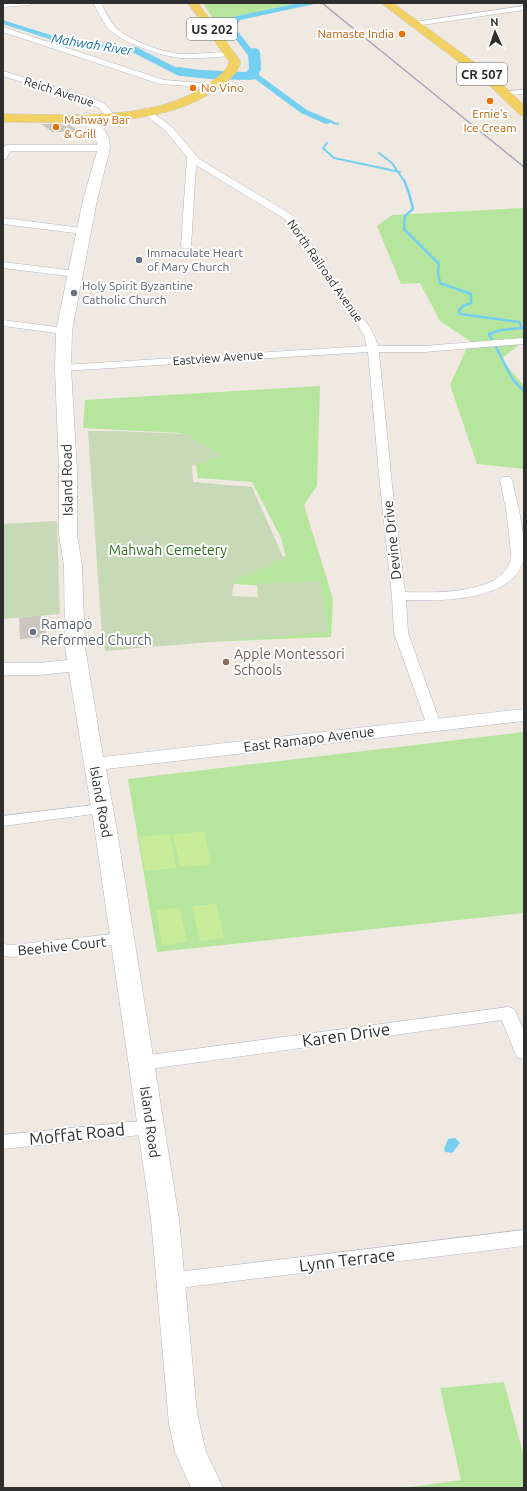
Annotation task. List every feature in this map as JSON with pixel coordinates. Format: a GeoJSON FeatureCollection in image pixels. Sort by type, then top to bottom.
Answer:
{"type":"FeatureCollection","features":[{"type":"Feature","properties":{"kind":"main road","name":"US 202"},"geometry":{"type":"LineString","coordinates":[[194,3],[234,58],[235,65],[222,80]]}},
{"type":"Feature","properties":{"kind":"main road","name":"CR 507"},"geometry":{"type":"LineString","coordinates":[[386,3],[506,93],[523,110]]}},
{"type":"Feature","properties":{"kind":"main road"},"geometry":{"type":"LineString","coordinates":[[3,118],[111,116],[146,111],[173,106],[205,93],[222,80]]}},
{"type":"Feature","properties":{"kind":"main road"},"geometry":{"type":"LineString","coordinates":[[87,117],[100,133],[103,139],[104,148]]}},
{"type":"Feature","properties":{"kind":"main road","name":"Island Road"},"geometry":{"type":"LineString","coordinates":[[104,148],[83,231],[64,331],[63,368],[68,471],[68,534],[72,566],[75,646],[142,1063],[165,1219],[182,1413],[186,1440],[194,1463],[207,1488]]}},
{"type":"Feature","properties":{"kind":"main road"},"geometry":{"type":"LineString","coordinates":[[3,669],[39,669],[77,665]]}},
{"type":"Feature","properties":{"kind":"main road","name":"East Ramapo Avenue"},"geometry":{"type":"LineString","coordinates":[[94,764],[524,714]]}},
{"type":"Feature","properties":{"kind":"street"},"geometry":{"type":"LineString","coordinates":[[3,5],[30,3]]}},
{"type":"Feature","properties":{"kind":"street"},"geometry":{"type":"LineString","coordinates":[[97,3],[110,26],[115,31],[125,38],[140,44],[172,55],[231,54]]}},
{"type":"Feature","properties":{"kind":"street"},"geometry":{"type":"LineString","coordinates":[[415,24],[524,8]]}},
{"type":"Feature","properties":{"kind":"street"},"geometry":{"type":"LineString","coordinates":[[4,29],[163,82],[222,80]]}},
{"type":"Feature","properties":{"kind":"street","name":"Reich Avenue"},"geometry":{"type":"LineString","coordinates":[[3,74],[91,101],[102,106],[111,116]]}},
{"type":"Feature","properties":{"kind":"street"},"geometry":{"type":"LineString","coordinates":[[506,93],[524,92]]}},
{"type":"Feature","properties":{"kind":"street","name":"North Railroad Avenue"},"geometry":{"type":"LineString","coordinates":[[146,111],[169,129],[192,156],[207,168],[289,217],[330,280],[363,325],[373,349]]}},
{"type":"Feature","properties":{"kind":"street"},"geometry":{"type":"LineString","coordinates":[[3,157],[7,148],[104,148]]}},
{"type":"Feature","properties":{"kind":"street"},"geometry":{"type":"LineString","coordinates":[[186,246],[192,156]]}},
{"type":"Feature","properties":{"kind":"street"},"geometry":{"type":"LineString","coordinates":[[3,221],[83,231]]}},
{"type":"Feature","properties":{"kind":"street"},"geometry":{"type":"LineString","coordinates":[[3,265],[76,274]]}},
{"type":"Feature","properties":{"kind":"street"},"geometry":{"type":"LineString","coordinates":[[3,323],[64,331]]}},
{"type":"Feature","properties":{"kind":"street"},"geometry":{"type":"LineString","coordinates":[[373,349],[424,349],[524,341]]}},
{"type":"Feature","properties":{"kind":"street","name":"Eastview Avenue"},"geometry":{"type":"LineString","coordinates":[[63,368],[373,349]]}},
{"type":"Feature","properties":{"kind":"street","name":"Devine Drive"},"geometry":{"type":"LineString","coordinates":[[373,349],[399,596],[400,633],[434,725]]}},
{"type":"Feature","properties":{"kind":"street"},"geometry":{"type":"LineString","coordinates":[[399,596],[434,598],[469,594],[494,585],[510,572],[515,566],[518,554],[513,506],[506,480]]}},
{"type":"Feature","properties":{"kind":"street"},"geometry":{"type":"LineString","coordinates":[[3,820],[102,809]]}},
{"type":"Feature","properties":{"kind":"street","name":"Beehive Court"},"geometry":{"type":"LineString","coordinates":[[3,950],[12,951],[122,939]]}},
{"type":"Feature","properties":{"kind":"street","name":"Karen Drive"},"geometry":{"type":"LineString","coordinates":[[142,1063],[508,1013],[524,1053]]}},
{"type":"Feature","properties":{"kind":"street","name":"Moffat Road"},"geometry":{"type":"LineString","coordinates":[[3,1142],[151,1127]]}},
{"type":"Feature","properties":{"kind":"street","name":"Lynn Terrace"},"geometry":{"type":"LineString","coordinates":[[170,1281],[524,1238]]}},
{"type":"Feature","properties":{"kind":"green space"},"geometry":{"type":"Polygon","coordinates":[[[203,3],[299,3],[232,17],[225,25],[212,17],[203,3]]]}},
{"type":"Feature","properties":{"kind":"green space"},"geometry":{"type":"Polygon","coordinates":[[[524,208],[524,341],[501,359],[524,386],[524,469],[477,464],[450,385],[470,341],[440,321],[420,283],[401,284],[377,226],[392,215],[524,208]]]}},
{"type":"Feature","properties":{"kind":"green space"},"geometry":{"type":"Polygon","coordinates":[[[320,386],[317,486],[304,505],[333,599],[331,637],[156,644],[296,613],[267,586],[235,584],[226,578],[235,570],[286,556],[281,538],[252,482],[198,478],[191,437],[180,433],[83,428],[85,400],[320,386]]]}},
{"type":"Feature","properties":{"kind":"green space","name":"Mahwah Cemetery"},"geometry":{"type":"Polygon","coordinates":[[[88,431],[186,434],[222,456],[192,466],[193,482],[252,487],[284,559],[234,581],[232,596],[258,597],[257,584],[320,581],[327,632],[105,651],[102,637],[88,431]]]}},
{"type":"Feature","properties":{"kind":"green space"},"geometry":{"type":"Polygon","coordinates":[[[57,521],[60,614],[3,619],[3,524],[57,521]]]}},
{"type":"Feature","properties":{"kind":"green space"},"geometry":{"type":"Polygon","coordinates":[[[524,732],[524,913],[157,952],[128,779],[524,732]]]}},
{"type":"Feature","properties":{"kind":"green space"},"geometry":{"type":"Polygon","coordinates":[[[204,831],[211,864],[180,867],[173,834],[204,831]]]}},
{"type":"Feature","properties":{"kind":"green space"},"geometry":{"type":"Polygon","coordinates":[[[170,834],[176,868],[145,871],[139,837],[170,834]]]}},
{"type":"Feature","properties":{"kind":"green space"},"geometry":{"type":"Polygon","coordinates":[[[216,904],[224,938],[200,941],[192,906],[216,904]]]}},
{"type":"Feature","properties":{"kind":"green space"},"geometry":{"type":"Polygon","coordinates":[[[180,908],[187,942],[162,945],[156,910],[180,908]]]}},
{"type":"Feature","properties":{"kind":"green space"},"geometry":{"type":"Polygon","coordinates":[[[504,1382],[524,1457],[524,1488],[404,1488],[461,1480],[440,1388],[504,1382]]]}},
{"type":"Feature","properties":{"kind":"water"},"geometry":{"type":"Polygon","coordinates":[[[299,3],[319,3],[240,20],[235,28],[261,61],[259,75],[307,110],[335,122],[326,124],[301,113],[255,79],[240,78],[249,69],[250,58],[225,25],[232,17],[299,3]]]}},
{"type":"Feature","properties":{"kind":"water"},"geometry":{"type":"Polygon","coordinates":[[[3,20],[69,41],[136,47],[183,71],[211,73],[207,77],[179,76],[128,50],[71,46],[3,24],[3,20]]]}},
{"type":"Feature","properties":{"kind":"water"},"geometry":{"type":"Polygon","coordinates":[[[455,1138],[460,1143],[452,1153],[445,1152],[444,1149],[448,1139],[455,1138]]]}},
{"type":"Feature","properties":{"kind":"building","name":"Mahway Bar & Grill"},"geometry":{"type":"Polygon","coordinates":[[[41,124],[69,124],[80,132],[52,132],[41,124]]]}},
{"type":"Feature","properties":{"kind":"building","name":"Ramapo Reformed Church"},"geometry":{"type":"Polygon","coordinates":[[[41,615],[41,622],[46,621],[46,637],[20,639],[19,618],[41,615]]]}},
{"type":"Feature","properties":{"kind":"waterway","name":"Mahwah River"},"geometry":{"type":"LineString","coordinates":[[179,71],[201,74],[250,76],[255,70],[254,52]]}},
{"type":"Feature","properties":{"kind":"waterway"},"geometry":{"type":"LineString","coordinates":[[333,123],[338,124]]}},
{"type":"Feature","properties":{"kind":"waterway"},"geometry":{"type":"LineString","coordinates":[[327,143],[323,148],[334,158],[398,172]]}},
{"type":"Feature","properties":{"kind":"waterway"},"geometry":{"type":"LineString","coordinates":[[379,153],[392,163],[398,172]]}},
{"type":"Feature","properties":{"kind":"waterway"},"geometry":{"type":"LineString","coordinates":[[398,172],[404,181]]}},
{"type":"Feature","properties":{"kind":"waterway"},"geometry":{"type":"LineString","coordinates":[[404,180],[413,209],[405,216],[404,229],[439,264],[438,273],[440,283],[471,294],[471,303],[463,306],[459,310],[460,314],[519,322],[522,328],[501,330],[489,334],[513,380],[524,391]]}},
{"type":"Feature","properties":{"kind":"railway"},"geometry":{"type":"LineString","coordinates":[[322,3],[524,167]]}},
{"type":"Feature","properties":{"kind":"place","name":"Namaste India"},"geometry":{"type":"Point","coordinates":[402,34]}},
{"type":"Feature","properties":{"kind":"place","name":"No Vino"},"geometry":{"type":"Point","coordinates":[193,88]}},
{"type":"Feature","properties":{"kind":"place","name":"Ernie's Ice Cream"},"geometry":{"type":"Point","coordinates":[490,101]}},
{"type":"Feature","properties":{"kind":"place","name":"Mahway Bar & Grill"},"geometry":{"type":"Point","coordinates":[56,127]}},
{"type":"Feature","properties":{"kind":"place","name":"Immaculate Heart of Mary Church"},"geometry":{"type":"Point","coordinates":[139,260]}},
{"type":"Feature","properties":{"kind":"place","name":"Holy Spirit Byzantine Catholic Church"},"geometry":{"type":"Point","coordinates":[74,293]}},
{"type":"Feature","properties":{"kind":"place","name":"Ramapo Reformed Church"},"geometry":{"type":"Point","coordinates":[33,632]}},
{"type":"Feature","properties":{"kind":"place","name":"Apple Montessori Schools"},"geometry":{"type":"Point","coordinates":[226,662]}}]}
